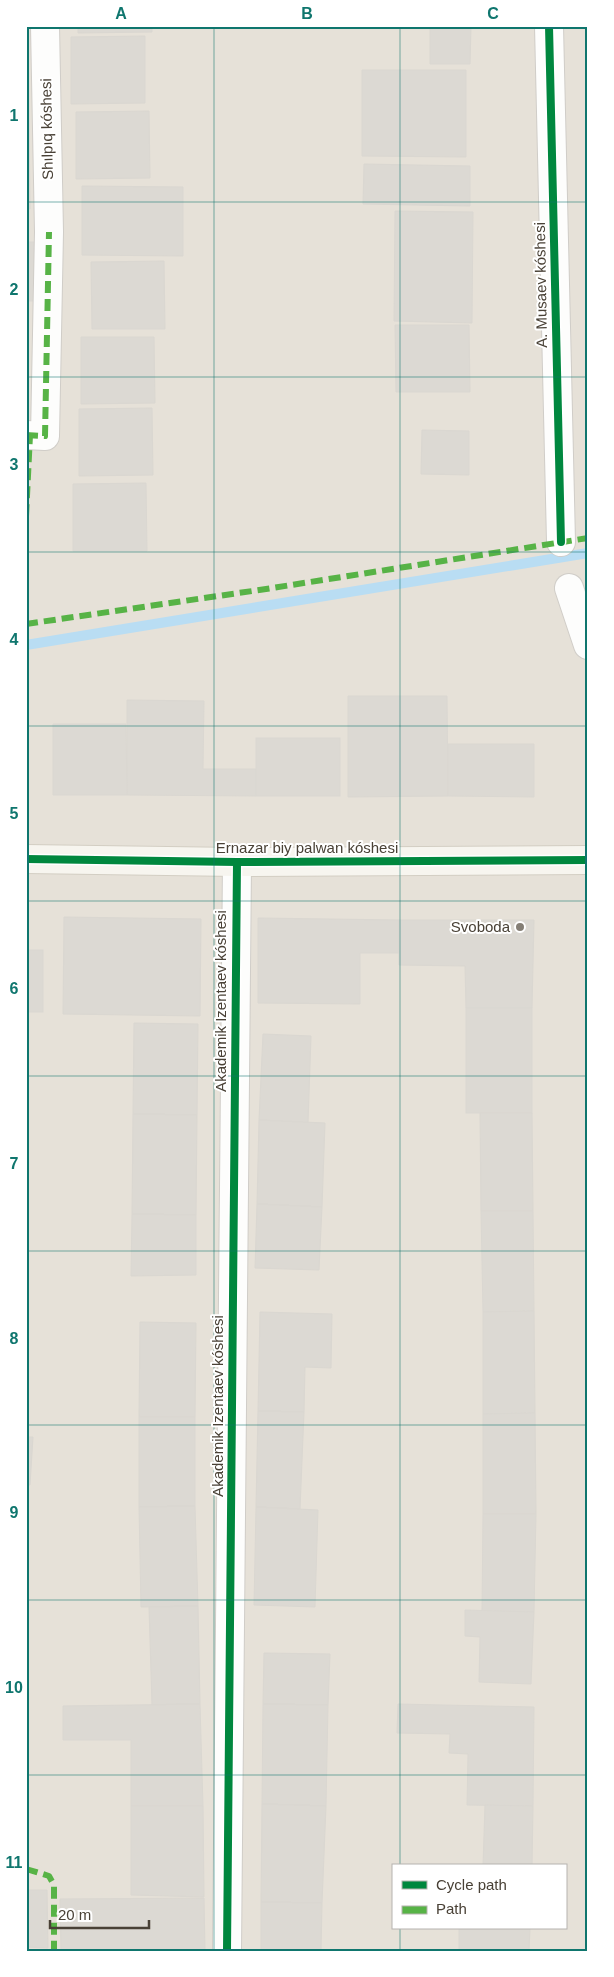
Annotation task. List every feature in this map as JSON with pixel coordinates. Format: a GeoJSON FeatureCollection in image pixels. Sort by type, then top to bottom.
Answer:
{"type":"FeatureCollection","features":[{"type":"Feature","properties":{"kind":"street","name":"Shılpıq kóshesi"},"geometry":{"type":"LineString","coordinates":[[26,435],[45,436],[49,232],[46,26]]}},
{"type":"Feature","properties":{"kind":"street","name":"A. Musaev kóshesi"},"geometry":{"type":"LineString","coordinates":[[549,26],[561,542]]}},
{"type":"Feature","properties":{"kind":"street"},"geometry":{"type":"LineString","coordinates":[[569,588],[588,645]]}},
{"type":"Feature","properties":{"kind":"street","name":"Ernazar biy palwan kóshesi"},"geometry":{"type":"LineString","coordinates":[[26,859],[237,862],[588,860]]}},
{"type":"Feature","properties":{"kind":"street","name":"Akademik Izentaev kóshesi"},"geometry":{"type":"LineString","coordinates":[[227,1951],[237,862]]}},
{"type":"Feature","properties":{"kind":"shaded area"},"geometry":{"type":"Polygon","coordinates":[[[26,26],[588,26],[588,1951],[26,1951],[26,26]]]}},
{"type":"Feature","properties":{"kind":"building"},"geometry":{"type":"Polygon","coordinates":[[[26,26],[28,26],[30,209],[26,209],[26,26]]]}},
{"type":"Feature","properties":{"kind":"building"},"geometry":{"type":"Polygon","coordinates":[[[78,26],[152,26],[152,32],[78,33],[78,26]]]}},
{"type":"Feature","properties":{"kind":"building"},"geometry":{"type":"Polygon","coordinates":[[[430,26],[471,26],[470,64],[430,64],[430,26]]]}},
{"type":"Feature","properties":{"kind":"building"},"geometry":{"type":"Polygon","coordinates":[[[145,36],[145,103],[71,104],[71,37],[145,36]]]}},
{"type":"Feature","properties":{"kind":"building"},"geometry":{"type":"Polygon","coordinates":[[[362,70],[466,70],[466,157],[362,156],[362,70]]]}},
{"type":"Feature","properties":{"kind":"building"},"geometry":{"type":"Polygon","coordinates":[[[149,111],[150,178],[76,179],[76,112],[149,111]]]}},
{"type":"Feature","properties":{"kind":"building"},"geometry":{"type":"Polygon","coordinates":[[[364,164],[470,166],[470,206],[363,204],[364,164]]]}},
{"type":"Feature","properties":{"kind":"building"},"geometry":{"type":"Polygon","coordinates":[[[82,186],[183,187],[183,256],[82,255],[82,186]]]}},
{"type":"Feature","properties":{"kind":"building"},"geometry":{"type":"Polygon","coordinates":[[[395,211],[473,212],[472,323],[394,321],[395,211]]]}},
{"type":"Feature","properties":{"kind":"building"},"geometry":{"type":"Polygon","coordinates":[[[26,242],[41,242],[41,301],[26,301],[26,242]]]}},
{"type":"Feature","properties":{"kind":"building"},"geometry":{"type":"Polygon","coordinates":[[[164,261],[165,329],[92,329],[91,262],[164,261]]]}},
{"type":"Feature","properties":{"kind":"building"},"geometry":{"type":"Polygon","coordinates":[[[395,325],[469,325],[470,392],[396,392],[395,325]]]}},
{"type":"Feature","properties":{"kind":"building"},"geometry":{"type":"Polygon","coordinates":[[[81,337],[154,337],[155,403],[81,404],[81,337]]]}},
{"type":"Feature","properties":{"kind":"building"},"geometry":{"type":"Polygon","coordinates":[[[152,408],[153,475],[79,476],[79,409],[152,408]]]}},
{"type":"Feature","properties":{"kind":"building"},"geometry":{"type":"Polygon","coordinates":[[[422,430],[469,431],[469,475],[421,474],[422,430]]]}},
{"type":"Feature","properties":{"kind":"building"},"geometry":{"type":"Polygon","coordinates":[[[146,483],[147,551],[73,551],[73,484],[146,483]]]}},
{"type":"Feature","properties":{"kind":"building"},"geometry":{"type":"Polygon","coordinates":[[[348,696],[447,696],[448,796],[348,797],[348,696]]]}},
{"type":"Feature","properties":{"kind":"building"},"geometry":{"type":"Polygon","coordinates":[[[127,700],[204,701],[203,769],[256,769],[256,796],[127,795],[127,700]]]}},
{"type":"Feature","properties":{"kind":"building"},"geometry":{"type":"Polygon","coordinates":[[[53,724],[126,724],[127,795],[53,795],[53,724]]]}},
{"type":"Feature","properties":{"kind":"building"},"geometry":{"type":"Polygon","coordinates":[[[256,738],[340,738],[340,796],[256,796],[256,738]]]}},
{"type":"Feature","properties":{"kind":"building"},"geometry":{"type":"Polygon","coordinates":[[[448,744],[534,744],[534,797],[448,796],[448,744]]]}},
{"type":"Feature","properties":{"kind":"building"},"geometry":{"type":"Polygon","coordinates":[[[64,917],[201,919],[200,1016],[63,1014],[64,917]]]}},
{"type":"Feature","properties":{"kind":"building"},"geometry":{"type":"Polygon","coordinates":[[[258,918],[399,920],[399,953],[360,953],[360,1004],[258,1003],[258,918]]]}},
{"type":"Feature","properties":{"kind":"building"},"geometry":{"type":"Polygon","coordinates":[[[399,920],[534,920],[532,1008],[466,1008],[465,966],[399,965],[399,920]]]}},
{"type":"Feature","properties":{"kind":"building"},"geometry":{"type":"Polygon","coordinates":[[[26,950],[43,950],[43,1012],[26,1012],[26,950]]]}},
{"type":"Feature","properties":{"kind":"building"},"geometry":{"type":"Polygon","coordinates":[[[466,1008],[532,1008],[532,1113],[466,1113],[466,1008]]]}},
{"type":"Feature","properties":{"kind":"building"},"geometry":{"type":"Polygon","coordinates":[[[134,1023],[198,1024],[197,1115],[133,1114],[134,1023]]]}},
{"type":"Feature","properties":{"kind":"building"},"geometry":{"type":"Polygon","coordinates":[[[263,1034],[311,1036],[308,1123],[259,1120],[263,1034]]]}},
{"type":"Feature","properties":{"kind":"building"},"geometry":{"type":"Polygon","coordinates":[[[480,1113],[532,1113],[533,1211],[481,1211],[480,1113]]]}},
{"type":"Feature","properties":{"kind":"building"},"geometry":{"type":"Polygon","coordinates":[[[133,1114],[197,1115],[196,1215],[132,1214],[133,1114]]]}},
{"type":"Feature","properties":{"kind":"building"},"geometry":{"type":"Polygon","coordinates":[[[259,1120],[325,1123],[322,1207],[257,1204],[259,1120]]]}},
{"type":"Feature","properties":{"kind":"building"},"geometry":{"type":"Polygon","coordinates":[[[257,1204],[322,1207],[319,1270],[255,1268],[257,1204]]]}},
{"type":"Feature","properties":{"kind":"building"},"geometry":{"type":"Polygon","coordinates":[[[481,1211],[533,1211],[534,1311],[483,1312],[481,1211]]]}},
{"type":"Feature","properties":{"kind":"building"},"geometry":{"type":"Polygon","coordinates":[[[132,1214],[196,1215],[196,1275],[131,1276],[132,1214]]]}},
{"type":"Feature","properties":{"kind":"building"},"geometry":{"type":"Polygon","coordinates":[[[534,1311],[535,1413],[483,1414],[483,1312],[534,1311]]]}},
{"type":"Feature","properties":{"kind":"building"},"geometry":{"type":"Polygon","coordinates":[[[260,1312],[332,1314],[331,1368],[305,1367],[304,1412],[258,1411],[260,1312]]]}},
{"type":"Feature","properties":{"kind":"building"},"geometry":{"type":"Polygon","coordinates":[[[140,1322],[196,1323],[195,1417],[139,1417],[140,1322]]]}},
{"type":"Feature","properties":{"kind":"building"},"geometry":{"type":"Polygon","coordinates":[[[258,1411],[304,1412],[300,1509],[256,1507],[258,1411]]]}},
{"type":"Feature","properties":{"kind":"building"},"geometry":{"type":"Polygon","coordinates":[[[535,1413],[536,1514],[483,1514],[483,1414],[535,1413]]]}},
{"type":"Feature","properties":{"kind":"building"},"geometry":{"type":"Polygon","coordinates":[[[139,1417],[195,1417],[195,1506],[139,1507],[139,1417]]]}},
{"type":"Feature","properties":{"kind":"building"},"geometry":{"type":"Polygon","coordinates":[[[26,1437],[33,1437],[30,1485],[26,1485],[26,1437]]]}},
{"type":"Feature","properties":{"kind":"building"},"geometry":{"type":"Polygon","coordinates":[[[195,1506],[198,1606],[141,1607],[139,1507],[195,1506]]]}},
{"type":"Feature","properties":{"kind":"building"},"geometry":{"type":"Polygon","coordinates":[[[256,1507],[318,1510],[315,1607],[254,1605],[256,1507]]]}},
{"type":"Feature","properties":{"kind":"building"},"geometry":{"type":"Polygon","coordinates":[[[483,1514],[536,1514],[534,1612],[482,1611],[483,1514]]]}},
{"type":"Feature","properties":{"kind":"building"},"geometry":{"type":"Polygon","coordinates":[[[198,1606],[200,1704],[152,1705],[149,1607],[198,1606]]]}},
{"type":"Feature","properties":{"kind":"building"},"geometry":{"type":"Polygon","coordinates":[[[465,1610],[534,1612],[531,1684],[479,1682],[480,1637],[465,1636],[465,1610]]]}},
{"type":"Feature","properties":{"kind":"building"},"geometry":{"type":"Polygon","coordinates":[[[264,1653],[330,1654],[328,1705],[263,1704],[264,1653]]]}},
{"type":"Feature","properties":{"kind":"building"},"geometry":{"type":"Polygon","coordinates":[[[200,1704],[203,1806],[131,1806],[131,1740],[63,1740],[63,1706],[200,1704]]]}},
{"type":"Feature","properties":{"kind":"building"},"geometry":{"type":"Polygon","coordinates":[[[263,1704],[328,1705],[326,1806],[262,1804],[263,1704]]]}},
{"type":"Feature","properties":{"kind":"building"},"geometry":{"type":"Polygon","coordinates":[[[398,1704],[534,1707],[533,1806],[467,1805],[468,1754],[449,1753],[450,1734],[397,1733],[398,1704]]]}},
{"type":"Feature","properties":{"kind":"building"},"geometry":{"type":"Polygon","coordinates":[[[262,1804],[326,1806],[322,1903],[261,1902],[262,1804]]]}},
{"type":"Feature","properties":{"kind":"building"},"geometry":{"type":"Polygon","coordinates":[[[485,1805],[533,1806],[532,1864],[483,1864],[485,1805]]]}},
{"type":"Feature","properties":{"kind":"building"},"geometry":{"type":"Polygon","coordinates":[[[131,1806],[203,1806],[204,1897],[131,1895],[131,1806]]]}},
{"type":"Feature","properties":{"kind":"building"},"geometry":{"type":"Polygon","coordinates":[[[26,1890],[47,1890],[48,1948],[26,1947],[26,1890]]]}},
{"type":"Feature","properties":{"kind":"building"},"geometry":{"type":"Polygon","coordinates":[[[204,1898],[205,1951],[61,1951],[60,1899],[204,1898]]]}},
{"type":"Feature","properties":{"kind":"building"},"geometry":{"type":"Polygon","coordinates":[[[261,1902],[322,1903],[321,1951],[261,1951],[261,1902]]]}},
{"type":"Feature","properties":{"kind":"building"},"geometry":{"type":"Polygon","coordinates":[[[459,1930],[530,1930],[529,1951],[459,1951],[459,1930]]]}},
{"type":"Feature","properties":{"kind":"waterway"},"geometry":{"type":"LineString","coordinates":[[26,645],[588,553]]}},
{"type":"Feature","properties":{"kind":"marked path"},"geometry":{"type":"LineString","coordinates":[[26,435],[45,436],[49,232]]}},
{"type":"Feature","properties":{"kind":"marked path"},"geometry":{"type":"LineString","coordinates":[[26,516],[30,435]]}},
{"type":"Feature","properties":{"kind":"marked path"},"geometry":{"type":"LineString","coordinates":[[26,624],[266,589],[588,538]]}},
{"type":"Feature","properties":{"kind":"marked path"},"geometry":{"type":"LineString","coordinates":[[26,1869],[49,1876],[54,1885],[54,1951]]}},
{"type":"Feature","properties":{"kind":"cycle path"},"geometry":{"type":"LineString","coordinates":[[549,26],[561,542]]}},
{"type":"Feature","properties":{"kind":"cycle path"},"geometry":{"type":"LineString","coordinates":[[26,859],[237,862],[588,860]]}},
{"type":"Feature","properties":{"kind":"cycle path"},"geometry":{"type":"LineString","coordinates":[[227,1951],[237,862]]}},
{"type":"Feature","properties":{"kind":"place","name":"Svoboda"},"geometry":{"type":"Point","coordinates":[520,927]}}]}
